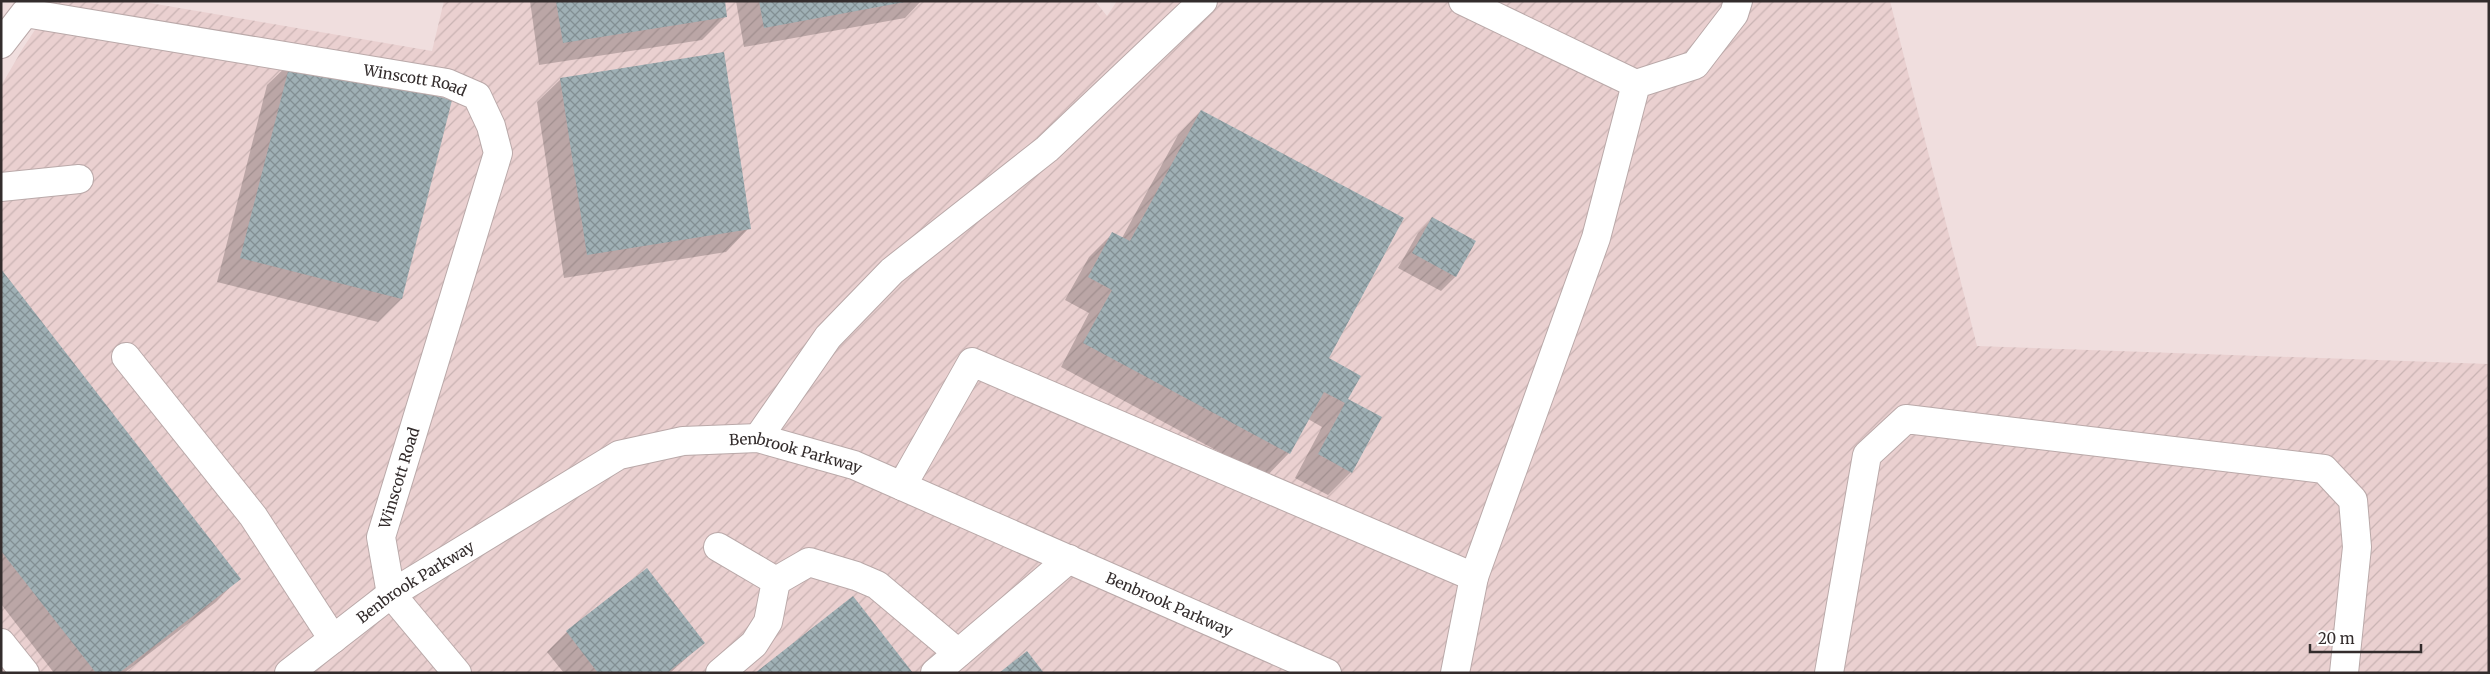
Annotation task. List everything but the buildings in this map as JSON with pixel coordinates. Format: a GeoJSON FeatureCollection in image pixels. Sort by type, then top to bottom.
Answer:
{"type":"FeatureCollection","features":[{"type":"Feature","properties":{"kind":"street"},"geometry":{"type":"LineString","coordinates":[[758,438],[828,337],[892,271],[1047,149],[1203,1]]}},
{"type":"Feature","properties":{"kind":"street"},"geometry":{"type":"LineString","coordinates":[[1463,1],[1636,84],[1695,65],[1734,14],[1738,1]]}},
{"type":"Feature","properties":{"kind":"street","name":"Winscott Road"},"geometry":{"type":"LineString","coordinates":[[1,44],[24,13],[446,83],[477,96],[491,126],[498,153],[381,537],[391,594]]}},
{"type":"Feature","properties":{"kind":"street"},"geometry":{"type":"LineString","coordinates":[[1455,673],[1474,578],[1596,238],[1636,84]]}},
{"type":"Feature","properties":{"kind":"street"},"geometry":{"type":"LineString","coordinates":[[1,187],[79,179]]}},
{"type":"Feature","properties":{"kind":"street"},"geometry":{"type":"LineString","coordinates":[[126,357],[253,516],[333,639]]}},
{"type":"Feature","properties":{"kind":"street"},"geometry":{"type":"LineString","coordinates":[[902,486],[972,362],[1474,578]]}},
{"type":"Feature","properties":{"kind":"street"},"geometry":{"type":"LineString","coordinates":[[1829,673],[1867,455],[1906,419],[2324,469],[2353,500],[2357,547],[2344,673]]}},
{"type":"Feature","properties":{"kind":"street","name":"Benbrook Parkway"},"geometry":{"type":"LineString","coordinates":[[289,673],[391,594],[619,455],[683,441],[758,438],[854,465],[1327,673]]}},
{"type":"Feature","properties":{"kind":"street"},"geometry":{"type":"LineString","coordinates":[[718,547],[776,581]]}},
{"type":"Feature","properties":{"kind":"street"},"geometry":{"type":"LineString","coordinates":[[935,673],[1069,559]]}},
{"type":"Feature","properties":{"kind":"street"},"geometry":{"type":"LineString","coordinates":[[720,673],[754,644],[764,629],[768,622],[776,581],[809,562],[856,576],[877,585],[958,653]]}},
{"type":"Feature","properties":{"kind":"street"},"geometry":{"type":"LineString","coordinates":[[391,594],[457,673]]}},
{"type":"Feature","properties":{"kind":"street"},"geometry":{"type":"LineString","coordinates":[[1,643],[25,673]]}},
{"type":"Feature","properties":{"kind":"shaded area"},"geometry":{"type":"Polygon","coordinates":[[[54,1],[138,1],[432,51],[444,1],[1095,1],[1107,16],[1117,1],[1890,1],[1977,346],[2489,364],[2489,673],[1,673],[1,86],[54,1]]]}}]}
